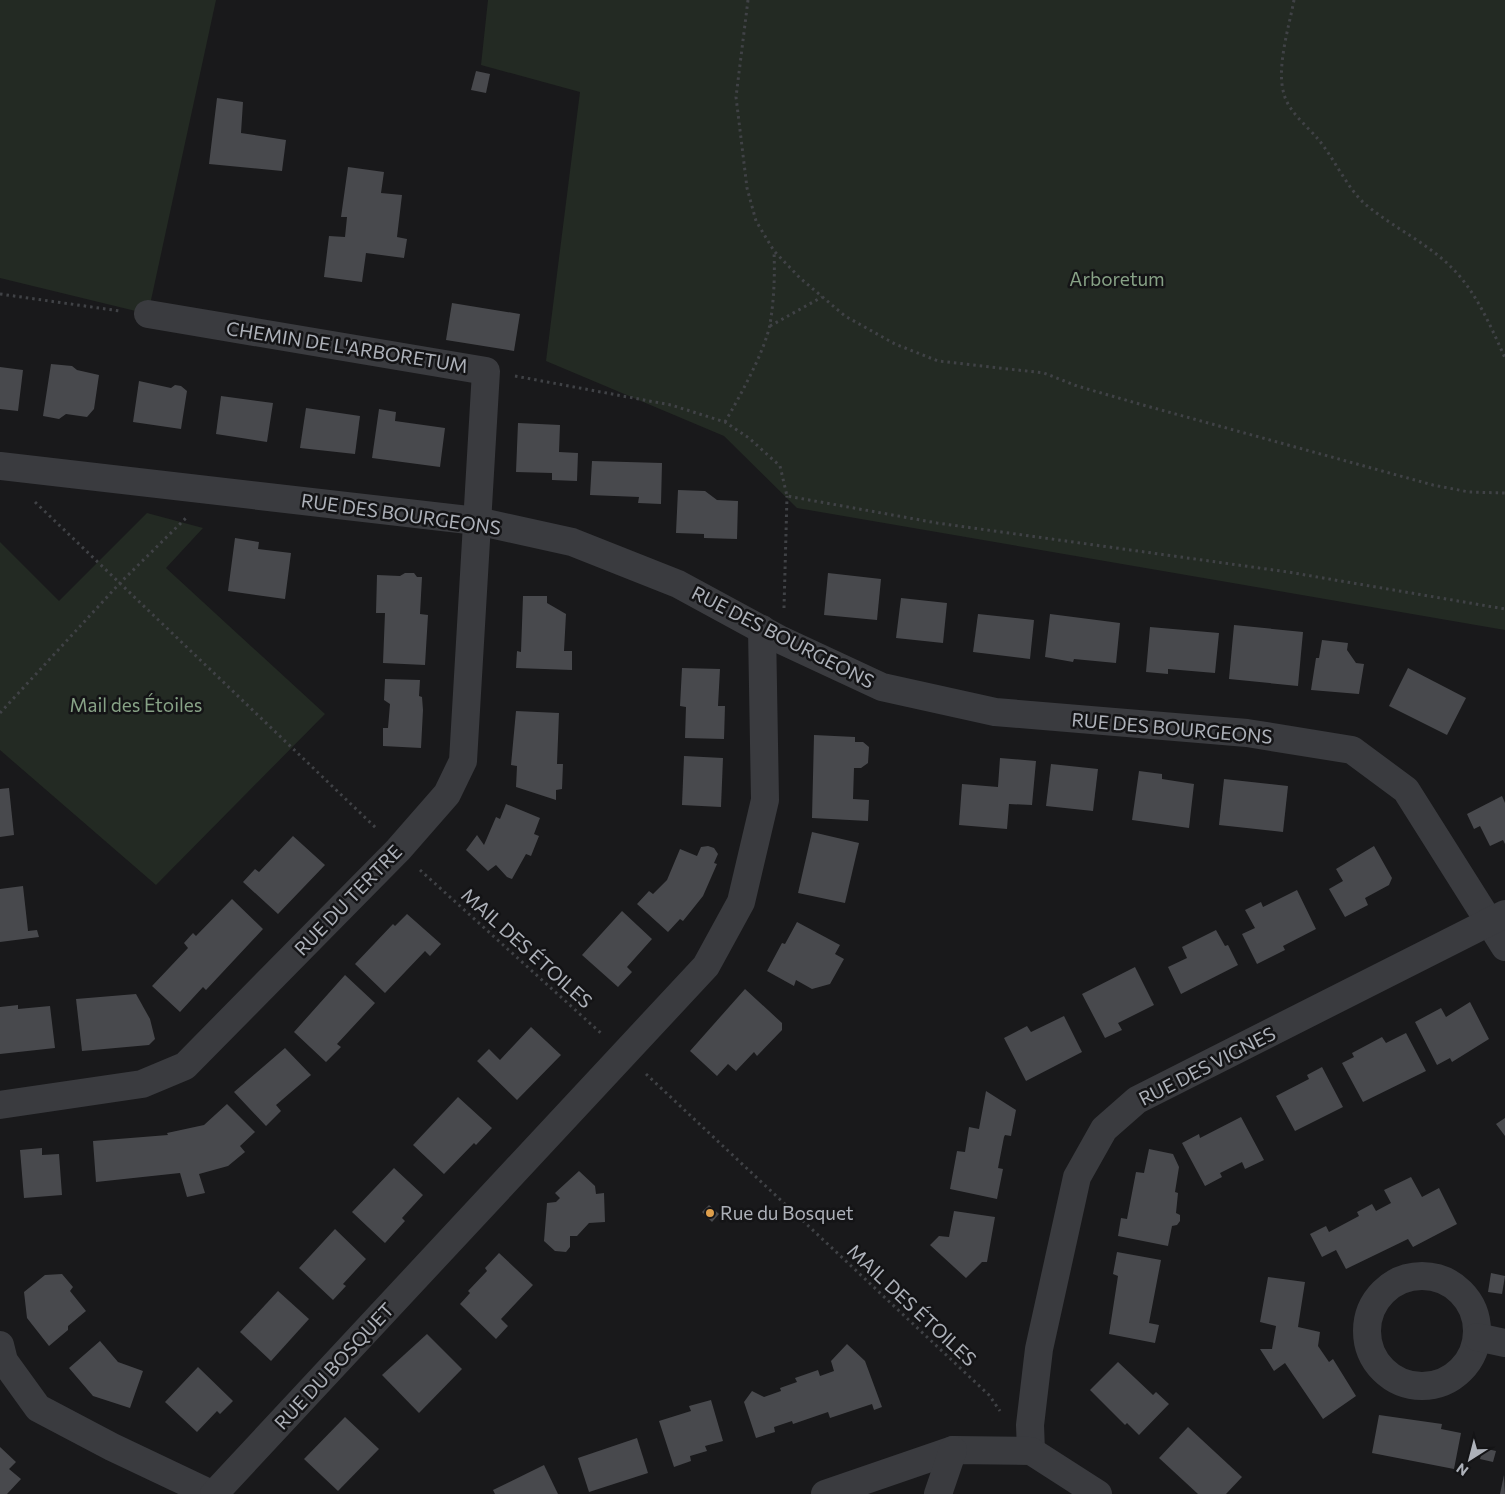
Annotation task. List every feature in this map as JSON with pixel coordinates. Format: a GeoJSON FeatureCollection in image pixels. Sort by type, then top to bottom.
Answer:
{"type":"FeatureCollection","features":[{"type":"Feature","properties":{"kind":"street","name":"CHEMIN DE L'ARBORETUM"},"geometry":{"type":"LineString","coordinates":[[148,314],[486,371],[477,521]]}},
{"type":"Feature","properties":{"kind":"street","name":"RUE DES BOURGEONS"},"geometry":{"type":"LineString","coordinates":[[0,466],[477,521],[572,542],[678,584],[771,635],[882,687],[995,712],[1247,732],[1352,750],[1406,790],[1496,918],[1505,947]]}},
{"type":"Feature","properties":{"kind":"street","name":"RUE DU TERTRE"},"geometry":{"type":"LineString","coordinates":[[0,1105],[142,1084],[185,1066],[398,850],[447,794],[463,760],[477,521]]}},
{"type":"Feature","properties":{"kind":"street","name":"RUE DU BOSQUET"},"geometry":{"type":"LineString","coordinates":[[213,1494],[706,966],[741,902],[765,800],[771,635]]}},
{"type":"Feature","properties":{"kind":"street","name":"RUE DES VIGNES"},"geometry":{"type":"LineString","coordinates":[[1031,1451],[1030,1425],[1039,1349],[1077,1177],[1104,1129],[1137,1100],[1496,918]]}},
{"type":"Feature","properties":{"kind":"street"},"geometry":{"type":"LineString","coordinates":[[1421,1275],[1440,1279],[1463,1294],[1476,1318],[1477,1337],[1473,1353],[1463,1369],[1447,1381],[1430,1386],[1410,1385],[1392,1378],[1377,1365],[1369,1349],[1366,1330],[1368,1318],[1375,1300],[1386,1289],[1392,1284],[1410,1276],[1421,1275]]}},
{"type":"Feature","properties":{"kind":"street"},"geometry":{"type":"LineString","coordinates":[[1477,1337],[1505,1343]]}},
{"type":"Feature","properties":{"kind":"street"},"geometry":{"type":"LineString","coordinates":[[0,1345],[4,1361],[38,1408],[112,1448],[213,1494]]}},
{"type":"Feature","properties":{"kind":"street"},"geometry":{"type":"LineString","coordinates":[[938,1494],[953,1450]]}},
{"type":"Feature","properties":{"kind":"street"},"geometry":{"type":"LineString","coordinates":[[825,1494],[953,1450],[1031,1451],[1098,1494]]}},
{"type":"Feature","properties":{"kind":"path"},"geometry":{"type":"LineString","coordinates":[[748,0],[736,97],[747,188],[756,221],[774,251],[822,297],[845,316],[895,344],[938,360],[1044,373],[1077,386],[1433,486],[1469,492],[1505,494]]}},
{"type":"Feature","properties":{"kind":"path"},"geometry":{"type":"LineString","coordinates":[[1294,0],[1282,72],[1284,94],[1291,109],[1325,147],[1364,203],[1451,266],[1466,284],[1490,324],[1505,358]]}},
{"type":"Feature","properties":{"kind":"path"},"geometry":{"type":"LineString","coordinates":[[726,422],[742,394],[770,326],[775,281],[774,251]]}},
{"type":"Feature","properties":{"kind":"path"},"geometry":{"type":"LineString","coordinates":[[0,294],[148,314]]}},
{"type":"Feature","properties":{"kind":"path"},"geometry":{"type":"LineString","coordinates":[[770,326],[822,297]]}},
{"type":"Feature","properties":{"kind":"path"},"geometry":{"type":"LineString","coordinates":[[486,371],[569,384],[671,405],[726,422],[749,438],[780,466],[787,496],[784,620],[771,635]]}},
{"type":"Feature","properties":{"kind":"path"},"geometry":{"type":"LineString","coordinates":[[0,713],[120,583],[214,490]]}},
{"type":"Feature","properties":{"kind":"path","name":"MAIL DES ÉTOILES"},"geometry":{"type":"LineString","coordinates":[[28,495],[398,850],[624,1054],[989,1395],[1031,1451]]}},
{"type":"Feature","properties":{"kind":"path"},"geometry":{"type":"LineString","coordinates":[[787,496],[937,523],[1288,572],[1505,609]]}},
{"type":"Feature","properties":{"kind":"green space"},"geometry":{"type":"Polygon","coordinates":[[[0,0],[216,0],[148,314],[0,278],[0,0]]]}},
{"type":"Feature","properties":{"kind":"green space","name":"Arboretum"},"geometry":{"type":"Polygon","coordinates":[[[488,0],[1505,0],[1505,630],[797,508],[724,436],[546,361],[580,92],[481,65],[488,0]]]}},
{"type":"Feature","properties":{"kind":"green space","name":"Mail des Étoiles"},"geometry":{"type":"Polygon","coordinates":[[[147,513],[203,528],[166,568],[325,714],[156,885],[0,750],[0,542],[59,601],[147,513]]]}},
{"type":"Feature","properties":{"kind":"building"},"geometry":{"type":"Polygon","coordinates":[[[476,71],[490,74],[486,93],[471,90],[476,71]]]}},
{"type":"Feature","properties":{"kind":"building"},"geometry":{"type":"Polygon","coordinates":[[[217,98],[243,102],[241,133],[286,140],[282,171],[209,164],[217,98]]]}},
{"type":"Feature","properties":{"kind":"building"},"geometry":{"type":"Polygon","coordinates":[[[348,167],[384,172],[381,193],[402,195],[397,237],[407,239],[404,258],[366,253],[362,282],[324,277],[329,236],[345,237],[347,217],[341,217],[348,167]]]}},
{"type":"Feature","properties":{"kind":"building"},"geometry":{"type":"Polygon","coordinates":[[[452,303],[520,314],[514,351],[446,340],[452,303]]]}},
{"type":"Feature","properties":{"kind":"building"},"geometry":{"type":"Polygon","coordinates":[[[51,364],[72,366],[77,370],[99,375],[94,409],[87,417],[66,414],[59,419],[43,416],[51,364]]]}},
{"type":"Feature","properties":{"kind":"building"},"geometry":{"type":"Polygon","coordinates":[[[0,367],[23,370],[18,411],[0,409],[0,367]]]}},
{"type":"Feature","properties":{"kind":"building"},"geometry":{"type":"Polygon","coordinates":[[[139,381],[171,388],[175,385],[181,386],[187,391],[181,429],[133,422],[139,381]]]}},
{"type":"Feature","properties":{"kind":"building"},"geometry":{"type":"Polygon","coordinates":[[[221,396],[273,403],[267,442],[216,434],[221,396]]]}},
{"type":"Feature","properties":{"kind":"building"},"geometry":{"type":"Polygon","coordinates":[[[306,408],[360,416],[355,454],[300,448],[306,408]]]}},
{"type":"Feature","properties":{"kind":"building"},"geometry":{"type":"Polygon","coordinates":[[[379,409],[396,412],[395,421],[445,428],[440,467],[372,458],[379,409]]]}},
{"type":"Feature","properties":{"kind":"building"},"geometry":{"type":"Polygon","coordinates":[[[518,423],[560,425],[559,452],[578,453],[577,481],[552,480],[552,473],[516,472],[518,423]]]}},
{"type":"Feature","properties":{"kind":"building"},"geometry":{"type":"Polygon","coordinates":[[[592,461],[662,463],[661,504],[638,503],[639,497],[590,495],[592,461]]]}},
{"type":"Feature","properties":{"kind":"building"},"geometry":{"type":"Polygon","coordinates":[[[678,490],[705,491],[717,500],[738,501],[737,539],[704,538],[704,534],[676,533],[678,490]]]}},
{"type":"Feature","properties":{"kind":"building"},"geometry":{"type":"Polygon","coordinates":[[[235,538],[259,542],[258,549],[291,553],[285,599],[228,591],[235,538]]]}},
{"type":"Feature","properties":{"kind":"building"},"geometry":{"type":"Polygon","coordinates":[[[405,573],[414,573],[417,577],[422,577],[420,614],[428,615],[425,665],[383,663],[385,613],[376,613],[377,575],[400,576],[405,573]]]}},
{"type":"Feature","properties":{"kind":"building"},"geometry":{"type":"Polygon","coordinates":[[[828,573],[881,579],[877,620],[824,615],[828,573]]]}},
{"type":"Feature","properties":{"kind":"building"},"geometry":{"type":"Polygon","coordinates":[[[523,596],[547,596],[547,603],[566,614],[564,651],[572,651],[572,670],[516,668],[517,651],[521,652],[523,596]]]}},
{"type":"Feature","properties":{"kind":"building"},"geometry":{"type":"Polygon","coordinates":[[[901,598],[947,603],[943,643],[896,638],[901,598]]]}},
{"type":"Feature","properties":{"kind":"building"},"geometry":{"type":"Polygon","coordinates":[[[978,614],[1034,620],[1030,659],[973,652],[978,614]]]}},
{"type":"Feature","properties":{"kind":"building"},"geometry":{"type":"Polygon","coordinates":[[[1050,614],[1120,623],[1116,663],[1074,659],[1073,662],[1045,657],[1050,614]]]}},
{"type":"Feature","properties":{"kind":"building"},"geometry":{"type":"Polygon","coordinates":[[[1234,625],[1303,632],[1298,686],[1229,679],[1234,625]]]}},
{"type":"Feature","properties":{"kind":"building"},"geometry":{"type":"Polygon","coordinates":[[[1150,627],[1219,633],[1215,673],[1168,669],[1168,674],[1146,672],[1150,627]]]}},
{"type":"Feature","properties":{"kind":"building"},"geometry":{"type":"Polygon","coordinates":[[[1322,640],[1348,643],[1347,650],[1356,663],[1364,664],[1359,694],[1311,690],[1316,658],[1319,658],[1322,640]]]}},
{"type":"Feature","properties":{"kind":"building"},"geometry":{"type":"Polygon","coordinates":[[[682,668],[720,669],[718,706],[725,706],[724,739],[685,738],[686,707],[680,706],[682,668]]]}},
{"type":"Feature","properties":{"kind":"building"},"geometry":{"type":"Polygon","coordinates":[[[1408,668],[1466,698],[1447,735],[1389,706],[1408,668]]]}},
{"type":"Feature","properties":{"kind":"building"},"geometry":{"type":"Polygon","coordinates":[[[385,679],[420,680],[419,696],[422,697],[423,710],[421,748],[383,746],[383,728],[388,728],[390,704],[384,700],[385,679]]]}},
{"type":"Feature","properties":{"kind":"building"},"geometry":{"type":"Polygon","coordinates":[[[516,711],[559,713],[557,764],[563,764],[562,789],[556,790],[556,800],[516,787],[517,766],[511,765],[516,711]]]}},
{"type":"Feature","properties":{"kind":"building"},"geometry":{"type":"Polygon","coordinates":[[[814,735],[855,737],[855,742],[863,742],[869,747],[868,763],[861,768],[854,768],[853,799],[869,800],[868,821],[812,818],[814,735]]]}},
{"type":"Feature","properties":{"kind":"building"},"geometry":{"type":"Polygon","coordinates":[[[684,756],[723,758],[721,807],[682,805],[684,756]]]}},
{"type":"Feature","properties":{"kind":"building"},"geometry":{"type":"Polygon","coordinates":[[[1000,758],[1036,761],[1032,805],[1009,804],[1007,829],[959,825],[962,784],[998,787],[1000,758]]]}},
{"type":"Feature","properties":{"kind":"building"},"geometry":{"type":"Polygon","coordinates":[[[1051,764],[1098,769],[1093,811],[1046,806],[1051,764]]]}},
{"type":"Feature","properties":{"kind":"building"},"geometry":{"type":"Polygon","coordinates":[[[1139,771],[1162,774],[1162,779],[1194,784],[1189,828],[1132,820],[1139,771]]]}},
{"type":"Feature","properties":{"kind":"building"},"geometry":{"type":"Polygon","coordinates":[[[1224,779],[1288,786],[1283,832],[1219,825],[1224,779]]]}},
{"type":"Feature","properties":{"kind":"building"},"geometry":{"type":"Polygon","coordinates":[[[9,788],[14,835],[0,837],[0,789],[9,788]]]}},
{"type":"Feature","properties":{"kind":"building"},"geometry":{"type":"Polygon","coordinates":[[[1502,796],[1505,803],[1505,844],[1503,840],[1490,846],[1480,826],[1474,829],[1467,814],[1502,796]]]}},
{"type":"Feature","properties":{"kind":"building"},"geometry":{"type":"Polygon","coordinates":[[[506,804],[540,818],[534,834],[539,836],[531,856],[526,854],[512,879],[507,877],[496,865],[488,871],[466,850],[477,835],[484,845],[496,817],[500,819],[506,804]]]}},
{"type":"Feature","properties":{"kind":"building"},"geometry":{"type":"Polygon","coordinates":[[[812,832],[859,843],[845,903],[798,893],[812,832]]]}},
{"type":"Feature","properties":{"kind":"building"},"geometry":{"type":"Polygon","coordinates":[[[293,836],[325,865],[278,914],[243,882],[255,869],[259,872],[293,836]]]}},
{"type":"Feature","properties":{"kind":"building"},"geometry":{"type":"Polygon","coordinates":[[[708,846],[714,848],[718,854],[714,863],[717,864],[703,896],[683,921],[680,919],[668,932],[637,904],[649,891],[653,894],[667,880],[680,849],[697,856],[701,847],[708,846]]]}},
{"type":"Feature","properties":{"kind":"building"},"geometry":{"type":"Polygon","coordinates":[[[1374,846],[1392,878],[1389,885],[1365,898],[1368,905],[1345,917],[1329,889],[1343,881],[1336,869],[1374,846]]]}},
{"type":"Feature","properties":{"kind":"building"},"geometry":{"type":"Polygon","coordinates":[[[23,886],[28,931],[37,930],[39,937],[0,942],[0,889],[23,886]]]}},
{"type":"Feature","properties":{"kind":"building"},"geometry":{"type":"Polygon","coordinates":[[[1297,890],[1316,929],[1283,946],[1285,950],[1257,964],[1242,934],[1255,928],[1245,910],[1261,902],[1263,907],[1297,890]]]}},
{"type":"Feature","properties":{"kind":"building"},"geometry":{"type":"Polygon","coordinates":[[[232,899],[263,929],[206,990],[203,987],[180,1012],[152,986],[188,948],[184,943],[193,933],[196,936],[232,899]]]}},
{"type":"Feature","properties":{"kind":"building"},"geometry":{"type":"Polygon","coordinates":[[[622,911],[652,939],[627,967],[632,972],[618,987],[582,955],[622,911]]]}},
{"type":"Feature","properties":{"kind":"building"},"geometry":{"type":"Polygon","coordinates":[[[407,914],[441,944],[430,956],[425,951],[385,993],[355,964],[393,924],[395,926],[407,914]]]}},
{"type":"Feature","properties":{"kind":"building"},"geometry":{"type":"Polygon","coordinates":[[[797,922],[840,945],[835,954],[844,959],[830,984],[812,989],[796,980],[794,986],[767,971],[782,943],[785,944],[797,922]]]}},
{"type":"Feature","properties":{"kind":"building"},"geometry":{"type":"Polygon","coordinates":[[[1216,930],[1225,946],[1228,945],[1238,965],[1181,994],[1168,967],[1187,958],[1182,947],[1216,930]]]}},
{"type":"Feature","properties":{"kind":"building"},"geometry":{"type":"Polygon","coordinates":[[[1135,967],[1154,1005],[1118,1023],[1122,1030],[1105,1038],[1082,994],[1135,967]]]}},
{"type":"Feature","properties":{"kind":"building"},"geometry":{"type":"Polygon","coordinates":[[[345,975],[375,1003],[337,1044],[341,1047],[326,1062],[294,1032],[345,975]]]}},
{"type":"Feature","properties":{"kind":"building"},"geometry":{"type":"Polygon","coordinates":[[[745,989],[782,1023],[782,1030],[757,1056],[754,1052],[736,1071],[728,1064],[717,1076],[690,1051],[745,989]]]}},
{"type":"Feature","properties":{"kind":"building"},"geometry":{"type":"Polygon","coordinates":[[[136,994],[150,1019],[155,1039],[149,1045],[82,1051],[76,999],[136,994]]]}},
{"type":"Feature","properties":{"kind":"building"},"geometry":{"type":"Polygon","coordinates":[[[1470,1002],[1489,1039],[1452,1062],[1450,1058],[1437,1065],[1415,1022],[1441,1008],[1446,1017],[1470,1002]]]}},
{"type":"Feature","properties":{"kind":"building"},"geometry":{"type":"Polygon","coordinates":[[[18,1005],[18,1009],[50,1006],[55,1048],[0,1054],[0,1007],[18,1005]]]}},
{"type":"Feature","properties":{"kind":"building"},"geometry":{"type":"Polygon","coordinates":[[[1064,1016],[1082,1052],[1026,1081],[1004,1038],[1027,1026],[1031,1032],[1064,1016]]]}},
{"type":"Feature","properties":{"kind":"building"},"geometry":{"type":"Polygon","coordinates":[[[531,1027],[561,1055],[517,1100],[477,1061],[489,1049],[500,1060],[531,1027]]]}},
{"type":"Feature","properties":{"kind":"building"},"geometry":{"type":"Polygon","coordinates":[[[1406,1033],[1426,1071],[1363,1102],[1342,1063],[1354,1057],[1352,1053],[1382,1037],[1386,1043],[1406,1033]]]}},
{"type":"Feature","properties":{"kind":"building"},"geometry":{"type":"Polygon","coordinates":[[[285,1048],[311,1075],[276,1105],[281,1111],[266,1126],[234,1092],[285,1048]]]}},
{"type":"Feature","properties":{"kind":"building"},"geometry":{"type":"Polygon","coordinates":[[[1322,1067],[1343,1107],[1295,1131],[1276,1096],[1309,1079],[1307,1075],[1322,1067]]]}},
{"type":"Feature","properties":{"kind":"building"},"geometry":{"type":"Polygon","coordinates":[[[986,1091],[1016,1110],[1011,1136],[1005,1135],[1004,1137],[998,1168],[1003,1169],[997,1199],[950,1189],[957,1151],[965,1152],[969,1127],[979,1129],[986,1091]]]}},
{"type":"Feature","properties":{"kind":"building"},"geometry":{"type":"Polygon","coordinates":[[[458,1097],[492,1128],[476,1145],[474,1143],[444,1174],[413,1145],[458,1097]]]}},
{"type":"Feature","properties":{"kind":"building"},"geometry":{"type":"Polygon","coordinates":[[[227,1104],[255,1132],[240,1146],[245,1152],[228,1166],[199,1174],[205,1193],[187,1197],[180,1173],[96,1182],[93,1141],[168,1135],[167,1133],[204,1125],[227,1104]]]}},
{"type":"Feature","properties":{"kind":"building"},"geometry":{"type":"Polygon","coordinates":[[[1241,1117],[1264,1160],[1245,1169],[1242,1162],[1220,1173],[1222,1177],[1205,1186],[1182,1143],[1199,1134],[1200,1138],[1241,1117]]]}},
{"type":"Feature","properties":{"kind":"building"},"geometry":{"type":"Polygon","coordinates":[[[1505,1118],[1505,1136],[1496,1124],[1505,1118]]]}},
{"type":"Feature","properties":{"kind":"building"},"geometry":{"type":"Polygon","coordinates":[[[42,1148],[42,1155],[59,1154],[62,1195],[24,1198],[20,1150],[42,1148]]]}},
{"type":"Feature","properties":{"kind":"building"},"geometry":{"type":"Polygon","coordinates":[[[1149,1149],[1173,1154],[1179,1167],[1175,1192],[1178,1193],[1176,1213],[1180,1215],[1180,1221],[1177,1225],[1172,1226],[1168,1246],[1118,1236],[1121,1218],[1127,1219],[1136,1172],[1144,1173],[1149,1149]]]}},
{"type":"Feature","properties":{"kind":"building"},"geometry":{"type":"Polygon","coordinates":[[[394,1168],[423,1195],[402,1218],[405,1221],[385,1243],[352,1212],[394,1168]]]}},
{"type":"Feature","properties":{"kind":"building"},"geometry":{"type":"Polygon","coordinates":[[[579,1171],[595,1186],[596,1194],[604,1193],[605,1222],[589,1223],[577,1236],[570,1236],[570,1247],[566,1252],[555,1251],[544,1241],[547,1203],[556,1202],[560,1198],[555,1193],[579,1171]]]}},
{"type":"Feature","properties":{"kind":"building"},"geometry":{"type":"Polygon","coordinates":[[[1411,1177],[1422,1197],[1439,1188],[1457,1224],[1413,1247],[1408,1239],[1346,1269],[1336,1250],[1322,1257],[1310,1234],[1326,1226],[1329,1232],[1359,1216],[1357,1212],[1372,1204],[1376,1211],[1391,1203],[1384,1190],[1411,1177]]]}},
{"type":"Feature","properties":{"kind":"building","name":"Rue du Bosquet"},"geometry":{"type":"Polygon","coordinates":[[[709,1205],[719,1214],[712,1222],[702,1212],[709,1205]]]}},
{"type":"Feature","properties":{"kind":"building"},"geometry":{"type":"Polygon","coordinates":[[[954,1211],[995,1217],[987,1262],[982,1262],[966,1278],[930,1245],[939,1236],[949,1237],[954,1211]]]}},
{"type":"Feature","properties":{"kind":"building"},"geometry":{"type":"Polygon","coordinates":[[[335,1229],[366,1259],[343,1284],[346,1286],[333,1300],[299,1268],[335,1229]]]}},
{"type":"Feature","properties":{"kind":"building"},"geometry":{"type":"Polygon","coordinates":[[[1117,1252],[1161,1260],[1149,1323],[1159,1325],[1155,1343],[1109,1334],[1118,1276],[1113,1274],[1117,1252]]]}},
{"type":"Feature","properties":{"kind":"building"},"geometry":{"type":"Polygon","coordinates":[[[499,1253],[533,1285],[501,1319],[508,1326],[496,1339],[460,1304],[470,1293],[468,1291],[487,1271],[485,1268],[499,1253]]]}},
{"type":"Feature","properties":{"kind":"building"},"geometry":{"type":"Polygon","coordinates":[[[1491,1273],[1505,1276],[1502,1294],[1488,1292],[1491,1273]]]}},
{"type":"Feature","properties":{"kind":"building"},"geometry":{"type":"Polygon","coordinates":[[[62,1274],[73,1287],[70,1291],[86,1311],[49,1346],[27,1318],[24,1292],[45,1275],[62,1274]]]}},
{"type":"Feature","properties":{"kind":"building"},"geometry":{"type":"Polygon","coordinates":[[[1268,1277],[1305,1282],[1298,1327],[1320,1332],[1318,1346],[1329,1362],[1333,1359],[1356,1396],[1323,1419],[1285,1363],[1274,1371],[1260,1349],[1272,1349],[1276,1326],[1260,1322],[1268,1277]]]}},
{"type":"Feature","properties":{"kind":"building"},"geometry":{"type":"Polygon","coordinates":[[[278,1291],[309,1319],[271,1361],[240,1332],[278,1291]]]}},
{"type":"Feature","properties":{"kind":"building"},"geometry":{"type":"Polygon","coordinates":[[[427,1334],[462,1369],[419,1413],[382,1375],[427,1334]]]}},
{"type":"Feature","properties":{"kind":"building"},"geometry":{"type":"Polygon","coordinates":[[[100,1341],[118,1362],[143,1371],[130,1408],[93,1396],[69,1368],[100,1341]]]}},
{"type":"Feature","properties":{"kind":"building"},"geometry":{"type":"Polygon","coordinates":[[[847,1344],[865,1361],[882,1407],[874,1410],[872,1404],[830,1418],[828,1412],[793,1424],[792,1421],[774,1427],[775,1432],[756,1438],[744,1402],[752,1391],[764,1397],[781,1391],[780,1388],[797,1382],[795,1378],[818,1370],[820,1376],[834,1371],[831,1361],[847,1344]]]}},
{"type":"Feature","properties":{"kind":"building"},"geometry":{"type":"Polygon","coordinates":[[[1118,1362],[1153,1395],[1156,1392],[1169,1404],[1139,1435],[1127,1423],[1125,1425],[1090,1390],[1118,1362]]]}},
{"type":"Feature","properties":{"kind":"building"},"geometry":{"type":"Polygon","coordinates":[[[198,1367],[233,1401],[220,1414],[217,1411],[197,1432],[165,1402],[198,1367]]]}},
{"type":"Feature","properties":{"kind":"building"},"geometry":{"type":"Polygon","coordinates":[[[711,1400],[723,1441],[705,1446],[707,1451],[690,1456],[691,1461],[674,1467],[659,1421],[691,1411],[689,1406],[711,1400]]]}},
{"type":"Feature","properties":{"kind":"building"},"geometry":{"type":"Polygon","coordinates":[[[1379,1415],[1442,1424],[1441,1429],[1461,1433],[1454,1469],[1372,1453],[1379,1415]]]}},
{"type":"Feature","properties":{"kind":"building"},"geometry":{"type":"Polygon","coordinates":[[[345,1417],[379,1449],[338,1491],[304,1459],[345,1417]]]}},
{"type":"Feature","properties":{"kind":"building"},"geometry":{"type":"Polygon","coordinates":[[[1188,1427],[1242,1477],[1226,1494],[1198,1494],[1159,1458],[1188,1427]]]}},
{"type":"Feature","properties":{"kind":"building"},"geometry":{"type":"Polygon","coordinates":[[[637,1438],[648,1473],[589,1492],[578,1458],[637,1438]]]}},
{"type":"Feature","properties":{"kind":"building"},"geometry":{"type":"Polygon","coordinates":[[[0,1447],[16,1462],[9,1469],[21,1479],[7,1494],[0,1494],[0,1447]]]}},
{"type":"Feature","properties":{"kind":"building"},"geometry":{"type":"Polygon","coordinates":[[[1483,1448],[1496,1451],[1493,1462],[1480,1459],[1483,1448]]]}},
{"type":"Feature","properties":{"kind":"building"},"geometry":{"type":"Polygon","coordinates":[[[544,1465],[558,1494],[495,1494],[493,1490],[544,1465]]]}},
{"type":"Feature","properties":{"kind":"building"},"geometry":{"type":"Polygon","coordinates":[[[1504,1475],[1505,1494],[1500,1494],[1504,1475]]]}},
{"type":"Feature","properties":{"kind":"place","name":"Rue du Bosquet"},"geometry":{"type":"Point","coordinates":[710,1213]}}]}
